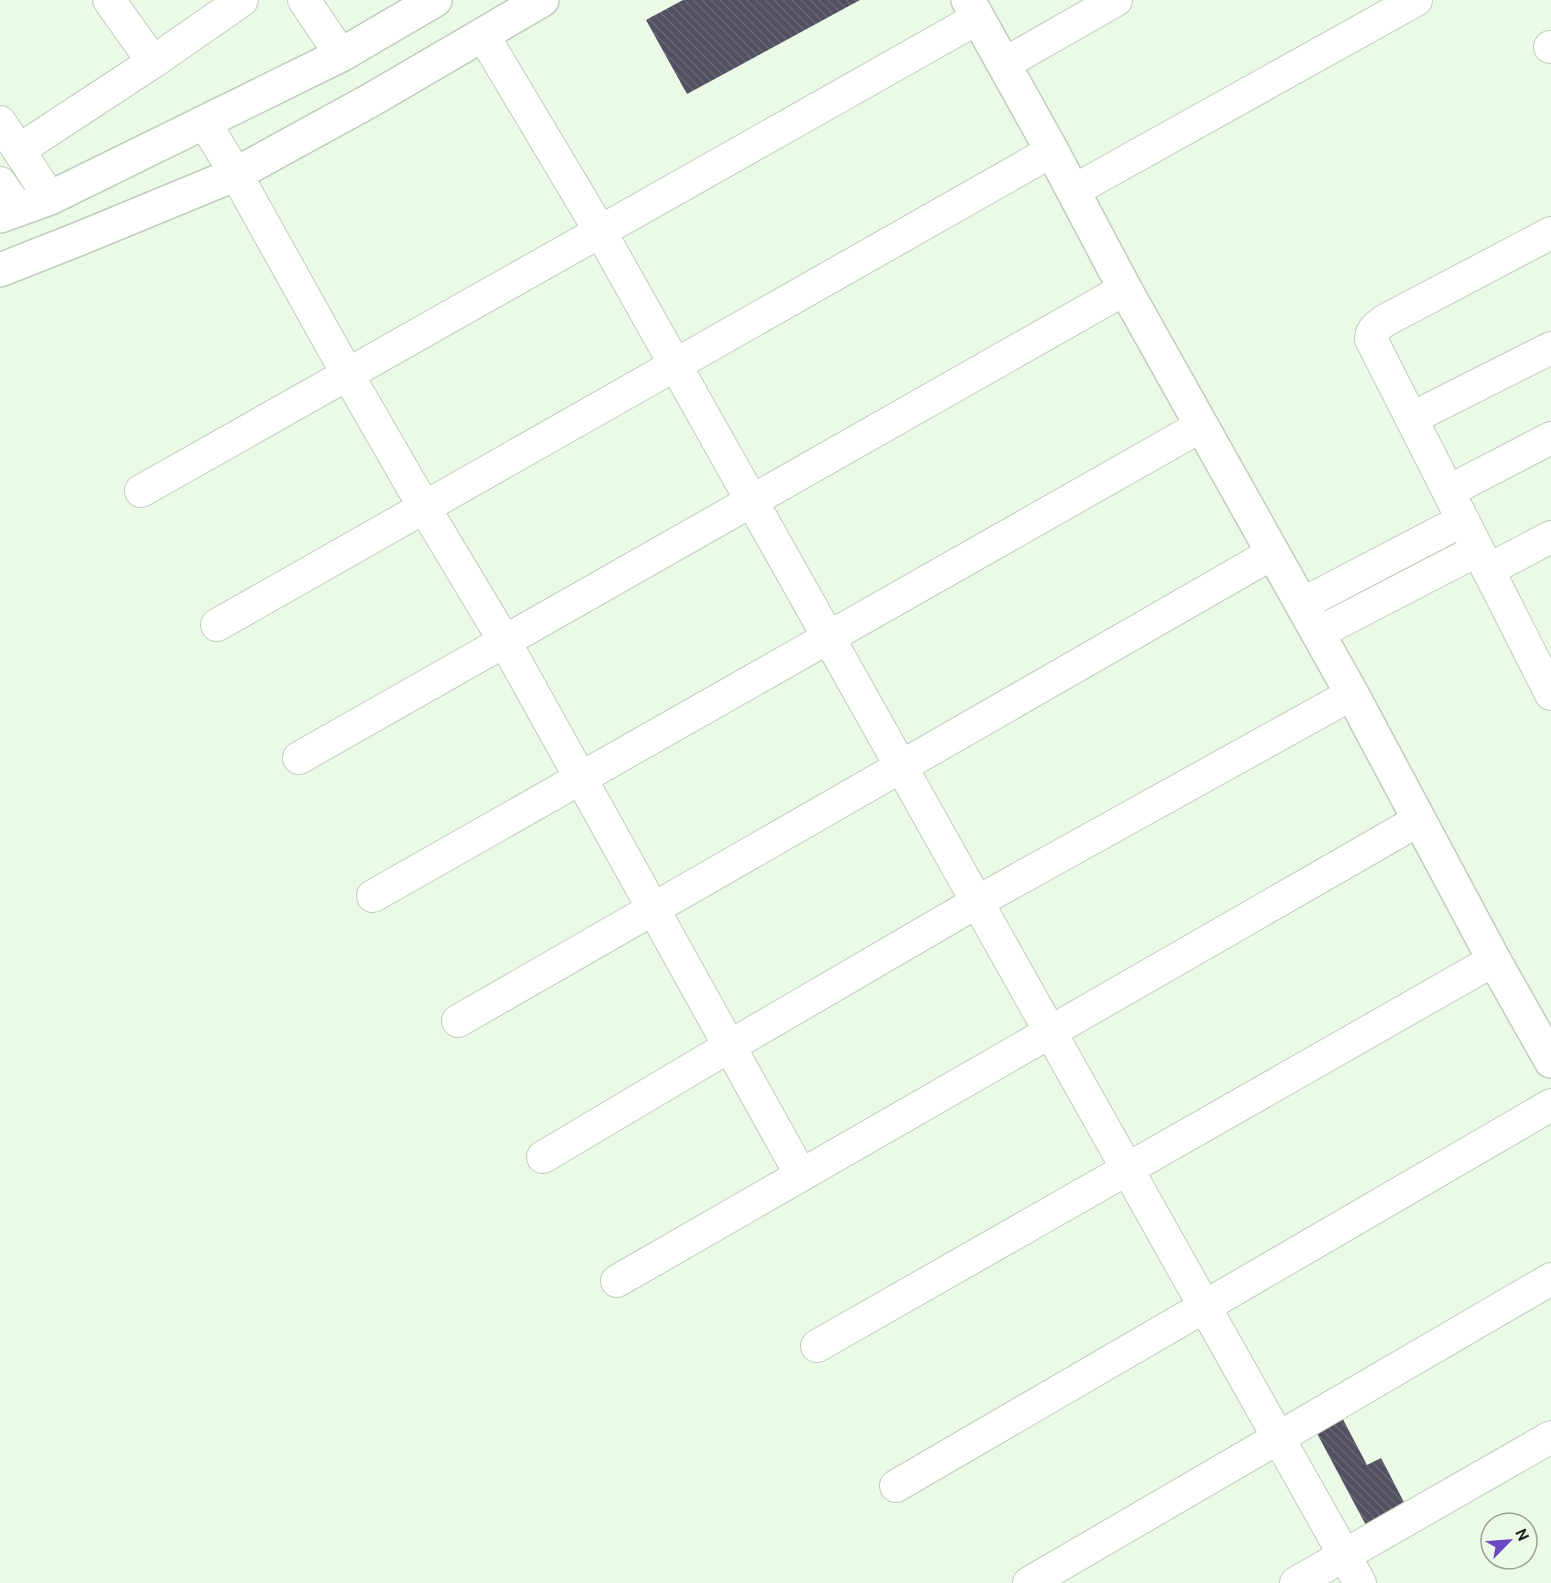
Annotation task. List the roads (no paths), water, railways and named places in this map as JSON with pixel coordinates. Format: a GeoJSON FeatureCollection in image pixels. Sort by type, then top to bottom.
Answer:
{"type":"FeatureCollection","features":[{"type":"Feature","properties":{"kind":"street"},"geometry":{"type":"LineString","coordinates":[[109,0],[153,62]]}},
{"type":"Feature","properties":{"kind":"street"},"geometry":{"type":"LineString","coordinates":[[19,150],[242,0]]}},
{"type":"Feature","properties":{"kind":"street"},"geometry":{"type":"LineString","coordinates":[[304,0],[341,55]]}},
{"type":"Feature","properties":{"kind":"street"},"geometry":{"type":"LineString","coordinates":[[6,203],[50,198],[341,55],[435,0]]}},
{"type":"Feature","properties":{"kind":"street"},"geometry":{"type":"LineString","coordinates":[[0,270],[236,174],[371,100],[542,0]]}},
{"type":"Feature","properties":{"kind":"street"},"geometry":{"type":"LineString","coordinates":[[1004,64],[1116,0]]}},
{"type":"Feature","properties":{"kind":"street"},"geometry":{"type":"LineString","coordinates":[[1073,190],[1416,0]]}},
{"type":"Feature","properties":{"kind":"street"},"geometry":{"type":"LineString","coordinates":[[141,491],[600,231],[973,9],[1125,289],[1352,694],[1494,960],[1551,1061]]}},
{"type":"Feature","properties":{"kind":"street"},"geometry":{"type":"LineString","coordinates":[[483,35],[600,231],[1360,1583]]}},
{"type":"Feature","properties":{"kind":"street"},"geometry":{"type":"LineString","coordinates":[[0,122],[50,198]]}},
{"type":"Feature","properties":{"kind":"street"},"geometry":{"type":"LineString","coordinates":[[204,122],[236,174],[424,507],[505,642],[801,1175]]}},
{"type":"Feature","properties":{"kind":"street"},"geometry":{"type":"LineString","coordinates":[[217,625],[1052,151]]}},
{"type":"Feature","properties":{"kind":"street"},"geometry":{"type":"LineString","coordinates":[[1551,233],[1384,321],[1371,334],[1371,339],[1483,560],[1539,642],[1551,694]]}},
{"type":"Feature","properties":{"kind":"street"},"geometry":{"type":"LineString","coordinates":[[300,758],[1125,289]]}},
{"type":"Feature","properties":{"kind":"street"},"geometry":{"type":"LineString","coordinates":[[1412,418],[1551,348]]}},
{"type":"Feature","properties":{"kind":"street"},"geometry":{"type":"LineString","coordinates":[[373,896],[1202,426]]}},
{"type":"Feature","properties":{"kind":"street"},"geometry":{"type":"LineString","coordinates":[[1449,491],[1551,438]]}},
{"type":"Feature","properties":{"kind":"street"},"geometry":{"type":"LineString","coordinates":[[1302,604],[1463,520]]}},
{"type":"Feature","properties":{"kind":"street"},"geometry":{"type":"LineString","coordinates":[[1318,633],[1483,560],[1551,537]]}},
{"type":"Feature","properties":{"kind":"street"},"geometry":{"type":"LineString","coordinates":[[458,1021],[1273,553]]}},
{"type":"Feature","properties":{"kind":"street"},"geometry":{"type":"LineString","coordinates":[[543,1157],[977,902],[1352,694]]}},
{"type":"Feature","properties":{"kind":"street"},"geometry":{"type":"LineString","coordinates":[[617,1281],[1419,820]]}},
{"type":"Feature","properties":{"kind":"street"},"geometry":{"type":"LineString","coordinates":[[817,1346],[1494,960]]}},
{"type":"Feature","properties":{"kind":"street"},"geometry":{"type":"LineString","coordinates":[[896,1486],[1551,1105]]}},
{"type":"Feature","properties":{"kind":"street"},"geometry":{"type":"LineString","coordinates":[[1029,1583],[1551,1279]]}},
{"type":"Feature","properties":{"kind":"street"},"geometry":{"type":"LineString","coordinates":[[1296,1583],[1551,1437]]}}]}
